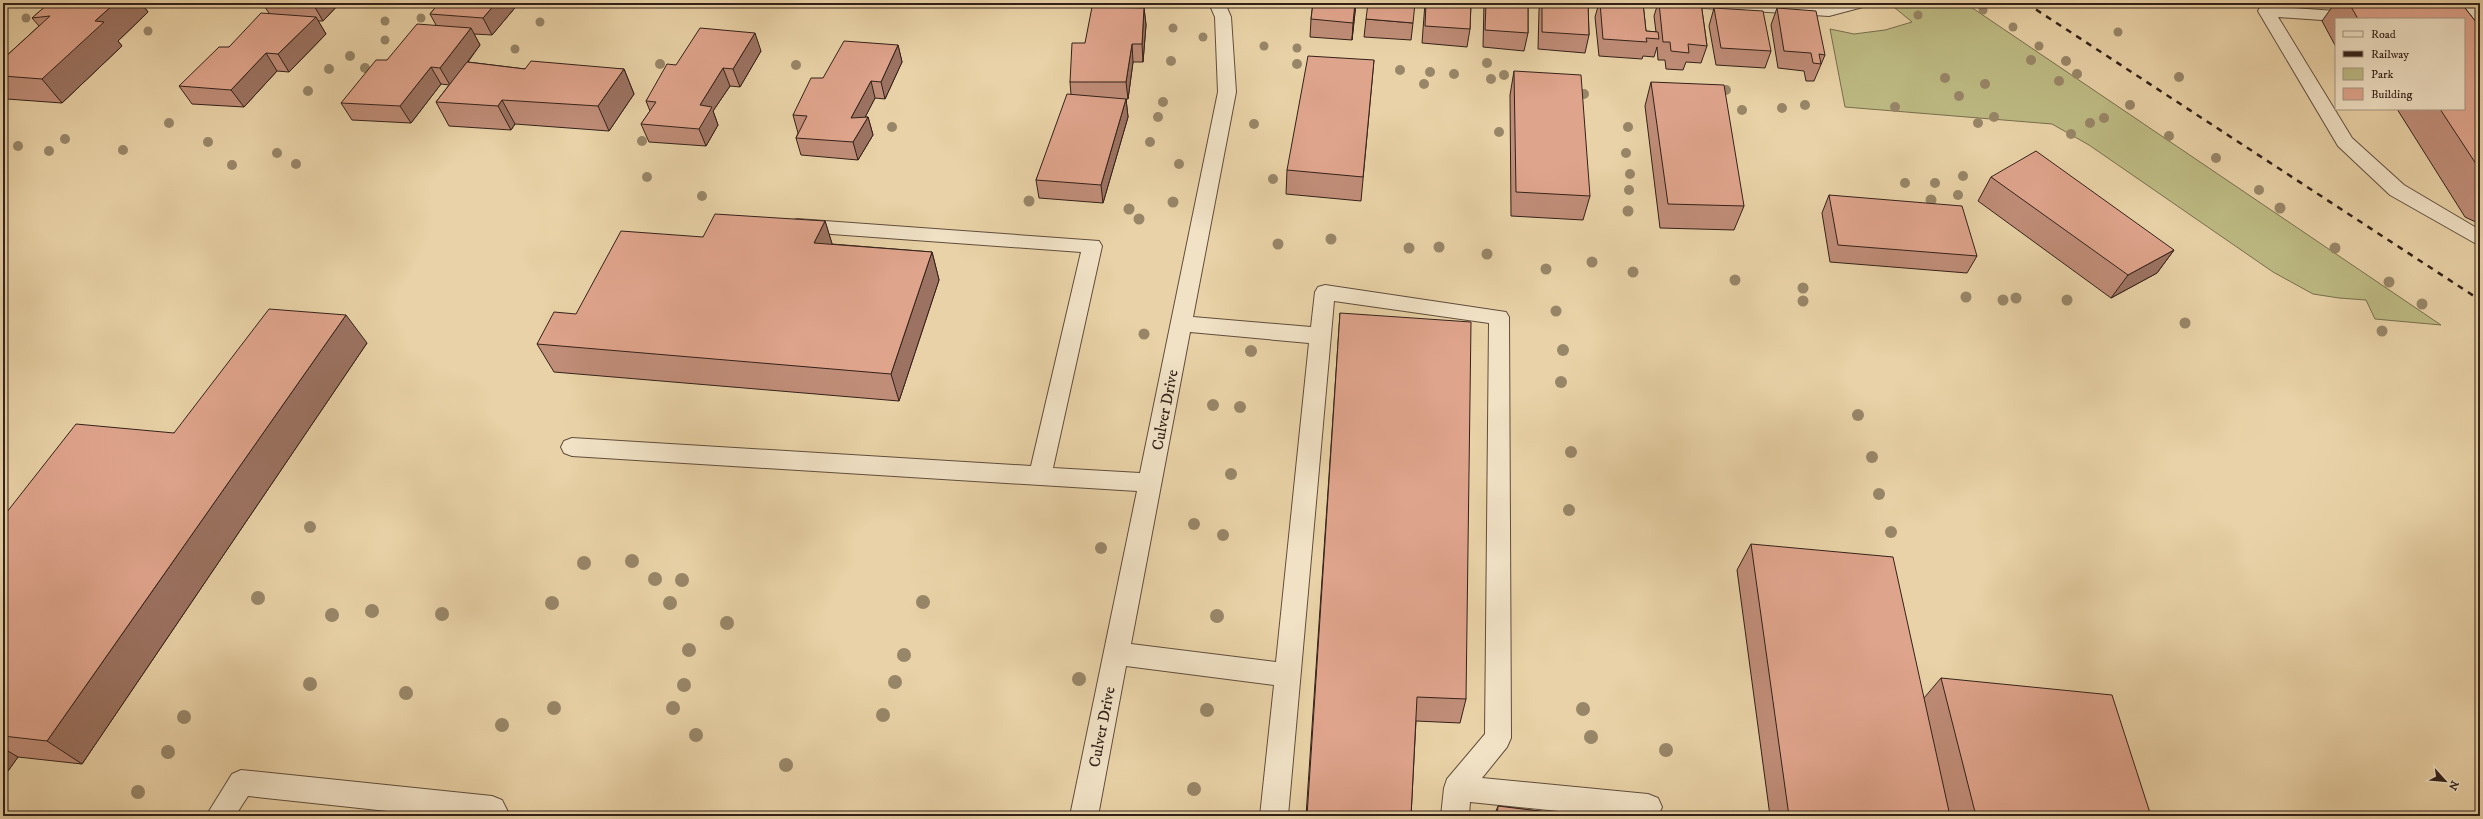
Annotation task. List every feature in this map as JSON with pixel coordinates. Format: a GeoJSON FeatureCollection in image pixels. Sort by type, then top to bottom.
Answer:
{"type":"FeatureCollection","features":[{"type":"Feature","properties":{"kind":"street","name":"Culver Drive"},"geometry":{"type":"LineString","coordinates":[[1084,816],[1227,92],[1223,17],[1217,3]]}},
{"type":"Feature","properties":{"kind":"street"},"geometry":{"type":"LineString","coordinates":[[1704,3],[1829,11],[1857,3]]}},
{"type":"Feature","properties":{"kind":"street"},"geometry":{"type":"LineString","coordinates":[[2467,3],[2480,20]]}},
{"type":"Feature","properties":{"kind":"street"},"geometry":{"type":"LineString","coordinates":[[2372,18],[2266,11],[2345,142],[2397,190],[2480,239]]}},
{"type":"Feature","properties":{"kind":"street"},"geometry":{"type":"LineString","coordinates":[[2465,24],[2480,25]]}},
{"type":"Feature","properties":{"kind":"street"},"geometry":{"type":"LineString","coordinates":[[780,225],[1092,246],[1040,476]]}},
{"type":"Feature","properties":{"kind":"street"},"geometry":{"type":"LineString","coordinates":[[1274,816],[1325,292],[1499,317],[1498,738],[1457,788],[1455,816]]}},
{"type":"Feature","properties":{"kind":"street"},"geometry":{"type":"LineString","coordinates":[[1182,324],[1321,336]]}},
{"type":"Feature","properties":{"kind":"street"},"geometry":{"type":"LineString","coordinates":[[572,447],[1150,483]]}},
{"type":"Feature","properties":{"kind":"street"},"geometry":{"type":"LineString","coordinates":[[1116,653],[1288,675]]}},
{"type":"Feature","properties":{"kind":"street"},"geometry":{"type":"LineString","coordinates":[[220,816],[241,783],[492,809],[496,816]]}},
{"type":"Feature","properties":{"kind":"street"},"geometry":{"type":"LineString","coordinates":[[1457,788],[1648,807]]}},
{"type":"Feature","properties":{"kind":"green space"},"geometry":{"type":"Polygon","coordinates":[[[1889,3],[1965,3],[2441,325],[2375,319],[2366,300],[2313,294],[2273,272],[2089,145],[2052,124],[1845,107],[1830,29],[1854,34],[1885,30],[1912,22],[1889,3]]]}},
{"type":"Feature","properties":{"kind":"building"},"geometry":{"type":"Polygon","coordinates":[[[49,3],[115,3],[95,21],[104,22],[42,79],[3,76],[3,59],[50,16],[32,18],[49,3]]]}},
{"type":"Feature","properties":{"kind":"building"},"geometry":{"type":"Polygon","coordinates":[[[290,3],[313,3],[313,4],[290,3]]]}},
{"type":"Feature","properties":{"kind":"building"},"geometry":{"type":"Polygon","coordinates":[[[439,3],[496,3],[483,18],[430,14],[439,3]]]}},
{"type":"Feature","properties":{"kind":"building"},"geometry":{"type":"Polygon","coordinates":[[[1313,3],[1355,3],[1353,23],[1311,19],[1313,3]]]}},
{"type":"Feature","properties":{"kind":"building"},"geometry":{"type":"Polygon","coordinates":[[[1368,3],[1415,3],[1413,23],[1366,19],[1368,3]]]}},
{"type":"Feature","properties":{"kind":"building"},"geometry":{"type":"Polygon","coordinates":[[[1426,3],[1471,3],[1470,29],[1425,26],[1426,3]]]}},
{"type":"Feature","properties":{"kind":"building"},"geometry":{"type":"Polygon","coordinates":[[[1486,3],[1528,3],[1528,33],[1485,30],[1486,3]]]}},
{"type":"Feature","properties":{"kind":"building"},"geometry":{"type":"Polygon","coordinates":[[[1542,3],[1588,3],[1589,35],[1542,32],[1542,3]]]}},
{"type":"Feature","properties":{"kind":"building"},"geometry":{"type":"Polygon","coordinates":[[[1600,3],[1643,3],[1646,31],[1658,32],[1659,39],[1646,38],[1647,42],[1603,39],[1600,3]]]}},
{"type":"Feature","properties":{"kind":"building"},"geometry":{"type":"Polygon","coordinates":[[[1659,3],[1701,3],[1707,46],[1688,44],[1689,53],[1671,51],[1670,42],[1663,42],[1659,3]]]}},
{"type":"Feature","properties":{"kind":"building"},"geometry":{"type":"Polygon","coordinates":[[[2349,3],[2461,3],[2480,27],[2480,170],[2441,110],[2465,110],[2465,18],[2357,18],[2349,3]]]}},
{"type":"Feature","properties":{"kind":"building"},"geometry":{"type":"Polygon","coordinates":[[[1092,7],[1144,8],[1142,44],[1132,44],[1126,82],[1070,82],[1072,43],[1085,43],[1092,7]]]}},
{"type":"Feature","properties":{"kind":"building"},"geometry":{"type":"Polygon","coordinates":[[[1714,8],[1763,11],[1771,51],[1721,48],[1714,8]]]}},
{"type":"Feature","properties":{"kind":"building"},"geometry":{"type":"Polygon","coordinates":[[[1777,8],[1816,11],[1825,55],[1819,54],[1821,64],[1813,63],[1811,53],[1784,51],[1777,8]]]}},
{"type":"Feature","properties":{"kind":"building"},"geometry":{"type":"Polygon","coordinates":[[[261,13],[316,17],[278,54],[266,53],[231,90],[179,86],[219,47],[229,47],[261,13]]]}},
{"type":"Feature","properties":{"kind":"building"},"geometry":{"type":"Polygon","coordinates":[[[417,24],[471,28],[440,68],[431,67],[400,106],[341,103],[376,60],[387,60],[417,24]]]}},
{"type":"Feature","properties":{"kind":"building"},"geometry":{"type":"Polygon","coordinates":[[[700,28],[755,33],[733,69],[723,68],[700,105],[712,107],[699,129],[641,124],[656,102],[646,101],[667,64],[676,65],[700,28]]]}},
{"type":"Feature","properties":{"kind":"building"},"geometry":{"type":"Polygon","coordinates":[[[844,41],[898,45],[881,82],[871,81],[851,118],[868,117],[853,142],[796,138],[807,116],[793,115],[811,78],[823,78],[844,41]]]}},
{"type":"Feature","properties":{"kind":"building"},"geometry":{"type":"Polygon","coordinates":[[[1308,56],[1374,60],[1363,177],[1287,170],[1308,56]]]}},
{"type":"Feature","properties":{"kind":"building"},"geometry":{"type":"Polygon","coordinates":[[[531,61],[624,69],[598,106],[502,100],[498,106],[436,102],[467,62],[525,69],[531,61]]]}},
{"type":"Feature","properties":{"kind":"building"},"geometry":{"type":"Polygon","coordinates":[[[1514,71],[1581,75],[1590,196],[1516,192],[1514,71]]]}},
{"type":"Feature","properties":{"kind":"building"},"geometry":{"type":"Polygon","coordinates":[[[1651,82],[1724,85],[1744,206],[1668,204],[1651,82]]]}},
{"type":"Feature","properties":{"kind":"building"},"geometry":{"type":"Polygon","coordinates":[[[1067,94],[1126,99],[1101,185],[1036,180],[1067,94]]]}},
{"type":"Feature","properties":{"kind":"building"},"geometry":{"type":"Polygon","coordinates":[[[2036,151],[2174,250],[2128,275],[1991,177],[2036,151]]]}},
{"type":"Feature","properties":{"kind":"building"},"geometry":{"type":"Polygon","coordinates":[[[1829,195],[1962,206],[1977,256],[1838,245],[1829,195]]]}},
{"type":"Feature","properties":{"kind":"building"},"geometry":{"type":"Polygon","coordinates":[[[715,214],[825,221],[814,243],[932,252],[891,374],[537,344],[554,312],[576,314],[621,231],[703,237],[715,214]]]}},
{"type":"Feature","properties":{"kind":"building"},"geometry":{"type":"Polygon","coordinates":[[[269,309],[346,315],[47,741],[3,736],[3,517],[76,424],[174,433],[269,309]]]}},
{"type":"Feature","properties":{"kind":"building"},"geometry":{"type":"Polygon","coordinates":[[[1340,313],[1471,322],[1466,699],[1417,697],[1411,816],[1307,816],[1340,313]]]}},
{"type":"Feature","properties":{"kind":"building"},"geometry":{"type":"Polygon","coordinates":[[[1751,544],[1893,557],[1950,816],[1789,816],[1751,544]]]}},
{"type":"Feature","properties":{"kind":"building"},"geometry":{"type":"Polygon","coordinates":[[[1941,678],[2112,695],[2151,816],[1976,816],[1941,678]]]}},
{"type":"Feature","properties":{"kind":"building"},"geometry":{"type":"Polygon","coordinates":[[[1498,806],[1579,816],[1497,816],[1498,806]]]}},
{"type":"Feature","properties":{"kind":"railway"},"geometry":{"type":"LineString","coordinates":[[2026,3],[2480,300]]}}]}
